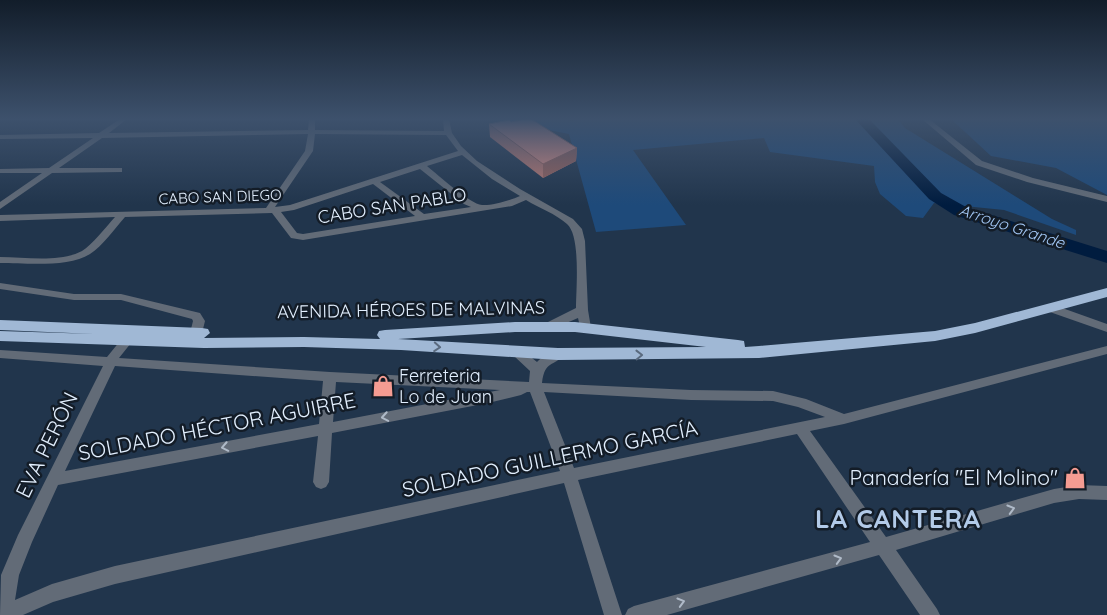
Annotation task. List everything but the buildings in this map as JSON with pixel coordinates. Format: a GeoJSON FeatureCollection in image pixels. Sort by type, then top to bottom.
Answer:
{"type":"FeatureCollection","features":[{"type":"Feature","properties":{"kind":"highway","name":"AVENIDA HÉROES DE MALVINAS"},"geometry":{"type":"LineString","coordinates":[[0,325],[213,343],[330,342],[401,344],[590,355],[750,352],[935,336],[975,328],[1107,292]]}},
{"type":"Feature","properties":{"kind":"highway","name":"AVENIDA HÉROES DE MALVINAS"},"geometry":{"type":"LineString","coordinates":[[0,336],[196,333],[377,335],[515,327],[548,327],[589,328],[792,348]]}},
{"type":"Feature","properties":{"kind":"highway"},"geometry":{"type":"LineString","coordinates":[[515,327],[505,338],[507,348],[515,352]]}},
{"type":"Feature","properties":{"kind":"highway"},"geometry":{"type":"LineString","coordinates":[[589,328],[600,340],[594,352],[590,355]]}},
{"type":"Feature","properties":{"kind":"street"},"geometry":{"type":"LineString","coordinates":[[0,206],[82,148]]}},
{"type":"Feature","properties":{"kind":"street"},"geometry":{"type":"LineString","coordinates":[[271,211],[310,148]]}},
{"type":"Feature","properties":{"kind":"street"},"geometry":{"type":"LineString","coordinates":[[459,148],[489,173],[526,197],[565,218],[577,228],[580,241],[582,310],[589,328]]}},
{"type":"Feature","properties":{"kind":"street"},"geometry":{"type":"LineString","coordinates":[[961,148],[980,163],[1030,180],[1107,199]]}},
{"type":"Feature","properties":{"kind":"street","name":"CABO SAN DIEGO"},"geometry":{"type":"LineString","coordinates":[[0,218],[271,211],[290,208],[463,152]]}},
{"type":"Feature","properties":{"kind":"street"},"geometry":{"type":"LineString","coordinates":[[420,165],[467,202],[480,208]]}},
{"type":"Feature","properties":{"kind":"street"},"geometry":{"type":"LineString","coordinates":[[0,171],[119,170]]}},
{"type":"Feature","properties":{"kind":"street"},"geometry":{"type":"LineString","coordinates":[[373,180],[422,217]]}},
{"type":"Feature","properties":{"kind":"street","name":"CABO SAN PABLO"},"geometry":{"type":"LineString","coordinates":[[271,211],[298,237],[512,203],[526,197]]}},
{"type":"Feature","properties":{"kind":"street"},"geometry":{"type":"LineString","coordinates":[[0,260],[80,256],[87,252],[123,214]]}},
{"type":"Feature","properties":{"kind":"street"},"geometry":{"type":"LineString","coordinates":[[0,286],[74,297],[120,297],[196,316],[199,321],[196,333]]}},
{"type":"Feature","properties":{"kind":"street"},"geometry":{"type":"LineString","coordinates":[[1051,308],[1107,328]]}},
{"type":"Feature","properties":{"kind":"street"},"geometry":{"type":"LineString","coordinates":[[548,327],[582,310]]}},
{"type":"Feature","properties":{"kind":"street","name":"EVA PERÓN"},"geometry":{"type":"LineString","coordinates":[[4,614],[10,575],[24,540],[110,363],[131,335]]}},
{"type":"Feature","properties":{"kind":"street","name":"SOLDADO GUILLERMO GARCÍA"},"geometry":{"type":"LineString","coordinates":[[4,614],[52,593],[115,575],[569,475],[801,429],[1107,350]]}},
{"type":"Feature","properties":{"kind":"street"},"geometry":{"type":"LineString","coordinates":[[515,352],[537,370]]}},
{"type":"Feature","properties":{"kind":"street"},"geometry":{"type":"LineString","coordinates":[[0,354],[330,377],[773,396],[801,403],[844,419]]}},
{"type":"Feature","properties":{"kind":"street"},"geometry":{"type":"LineString","coordinates":[[558,354],[546,360],[537,370],[535,387],[569,475],[613,615]]}},
{"type":"Feature","properties":{"kind":"street"},"geometry":{"type":"LineString","coordinates":[[321,482],[330,377]]}},
{"type":"Feature","properties":{"kind":"street","name":"SOLDADO HÉCTOR AGUIRRE"},"geometry":{"type":"LineString","coordinates":[[53,480],[488,398],[535,387]]}},
{"type":"Feature","properties":{"kind":"street"},"geometry":{"type":"LineString","coordinates":[[801,429],[931,615]]}},
{"type":"Feature","properties":{"kind":"street"},"geometry":{"type":"LineString","coordinates":[[634,615],[1054,496],[1079,492],[1107,493]]}},
{"type":"Feature","properties":{"kind":"shaded area"},"geometry":{"type":"Polygon","coordinates":[[[573,148],[658,148],[633,150],[686,225],[596,232],[573,148]]]}},
{"type":"Feature","properties":{"kind":"shaded area"},"geometry":{"type":"Polygon","coordinates":[[[768,148],[937,148],[1052,219],[1076,230],[1076,235],[1004,210],[934,203],[923,218],[906,216],[880,194],[875,182],[874,166],[770,152],[768,148]]]}},
{"type":"Feature","properties":{"kind":"shaded area"},"geometry":{"type":"Polygon","coordinates":[[[982,148],[1107,148],[1107,195],[1056,168],[991,156],[982,148]]]}},
{"type":"Feature","properties":{"kind":"waterway","name":"Arroyo Grande"},"geometry":{"type":"LineString","coordinates":[[889,148],[935,196],[960,211],[1107,257]]}},
{"type":"Feature","properties":{"kind":"place","name":"Ferreteria Lo de Juan"},"geometry":{"type":"Point","coordinates":[383,386]}},
{"type":"Feature","properties":{"kind":"place","name":"Panadería \"El Molino\""},"geometry":{"type":"Point","coordinates":[1075,478]}},
{"type":"Feature","properties":{"kind":"district","name":"LA CANTERA"},"geometry":{"type":"Point","coordinates":[898,519]}}]}
